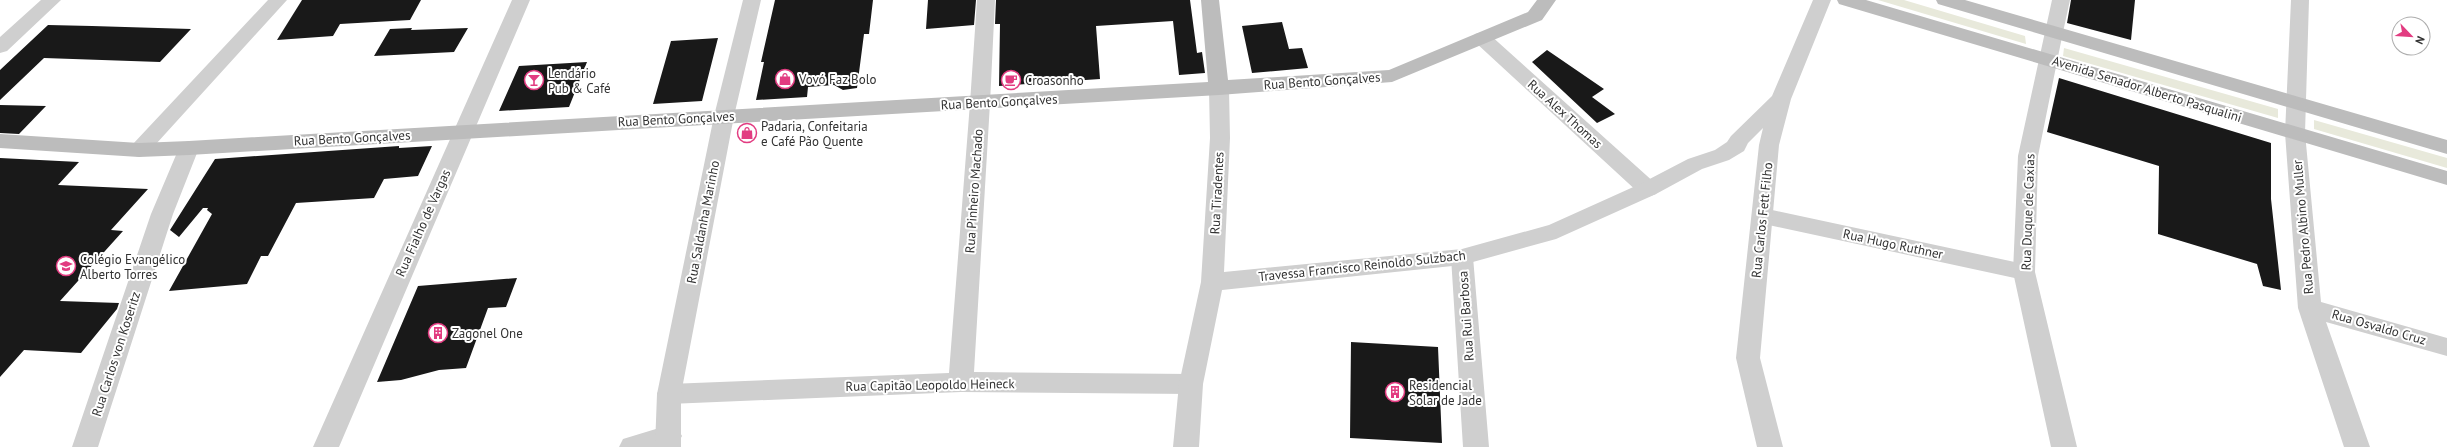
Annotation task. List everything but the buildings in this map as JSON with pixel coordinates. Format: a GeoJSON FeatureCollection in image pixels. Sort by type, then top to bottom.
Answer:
{"type":"FeatureCollection","features":[{"type":"Feature","properties":{"kind":"main road","name":"Rua Tiradentes"},"geometry":{"type":"LineString","coordinates":[[1210,0],[1219,89]]}},
{"type":"Feature","properties":{"kind":"main road","name":"Rua Bento Gonçalves"},"geometry":{"type":"LineString","coordinates":[[0,141],[139,150],[189,148],[724,116],[1219,89],[1392,76],[1535,16],[1547,0]]}},
{"type":"Feature","properties":{"kind":"main road","name":"Avenida Senador Alberto Pasqualini"},"geometry":{"type":"LineString","coordinates":[[1846,0],[2447,178]]}},
{"type":"Feature","properties":{"kind":"main road"},"geometry":{"type":"LineString","coordinates":[[1945,0],[2447,147]]}},
{"type":"Feature","properties":{"kind":"street"},"geometry":{"type":"LineString","coordinates":[[0,47],[52,0]]}},
{"type":"Feature","properties":{"kind":"street"},"geometry":{"type":"LineString","coordinates":[[139,150],[278,0]]}},
{"type":"Feature","properties":{"kind":"street","name":"Rua Fialho de Vargas"},"geometry":{"type":"LineString","coordinates":[[326,447],[521,0]]}},
{"type":"Feature","properties":{"kind":"street","name":"Rua Saldanha Marinho"},"geometry":{"type":"LineString","coordinates":[[669,442],[669,394],[724,116],[752,0]]}},
{"type":"Feature","properties":{"kind":"street","name":"Rua Pinheiro Machado"},"geometry":{"type":"LineString","coordinates":[[961,382],[986,0]]}},
{"type":"Feature","properties":{"kind":"street","name":"Rua Carlos Fett Filho"},"geometry":{"type":"LineString","coordinates":[[1770,447],[1748,358],[1765,190],[1749,150],[1781,98],[1822,0]]}},
{"type":"Feature","properties":{"kind":"street","name":"Rua Duque de Caxias"},"geometry":{"type":"LineString","coordinates":[[2061,0],[2028,156],[2024,272],[2064,447]]}},
{"type":"Feature","properties":{"kind":"street","name":"Rua Pedro Albino Muller"},"geometry":{"type":"LineString","coordinates":[[2300,0],[2295,133],[2310,308],[2357,447]]}},
{"type":"Feature","properties":{"kind":"street","name":"Rua Alex Thomas"},"geometry":{"type":"LineString","coordinates":[[1482,38],[1648,189]]}},
{"type":"Feature","properties":{"kind":"street","name":"Rua Tiradentes"},"geometry":{"type":"LineString","coordinates":[[1186,447],[1191,384],[1212,282],[1220,138],[1219,89]]}},
{"type":"Feature","properties":{"kind":"street","name":"Travessa Francisco Reinoldo Sulzbach"},"geometry":{"type":"LineString","coordinates":[[1212,282],[1462,257],[1556,230],[1648,189],[1695,164],[1749,150],[1781,98]]}},
{"type":"Feature","properties":{"kind":"street","name":"Rua Carlos von Koseritz"},"geometry":{"type":"LineString","coordinates":[[85,447],[162,214],[189,148]]}},
{"type":"Feature","properties":{"kind":"street","name":"Rua Hugo Ruthner"},"geometry":{"type":"LineString","coordinates":[[1763,216],[2024,272]]}},
{"type":"Feature","properties":{"kind":"street","name":"Rua Rui Barbosa"},"geometry":{"type":"LineString","coordinates":[[1462,257],[1476,447]]}},
{"type":"Feature","properties":{"kind":"street","name":"Rua Osvaldo Cruz"},"geometry":{"type":"LineString","coordinates":[[2310,308],[2447,347]]}},
{"type":"Feature","properties":{"kind":"street","name":"Rua Capitão Leopoldo Heineck"},"geometry":{"type":"LineString","coordinates":[[669,394],[961,382],[1191,384]]}},
{"type":"Feature","properties":{"kind":"street"},"geometry":{"type":"LineString","coordinates":[[632,447],[669,442]]}},
{"type":"Feature","properties":{"kind":"shaded area"},"geometry":{"type":"Polygon","coordinates":[[[1878,0],[1904,0],[2025,36],[2026,44],[1878,0]]]}},
{"type":"Feature","properties":{"kind":"shaded area"},"geometry":{"type":"Polygon","coordinates":[[[2064,48],[2278,109],[2278,118],[2063,56],[2064,48]]]}},
{"type":"Feature","properties":{"kind":"shaded area"},"geometry":{"type":"Polygon","coordinates":[[[2314,120],[2447,158],[2447,168],[2314,129],[2314,120]]]}},
{"type":"Feature","properties":{"kind":"place","name":"Vovó Faz Bolo"},"geometry":{"type":"Point","coordinates":[785,79]}},
{"type":"Feature","properties":{"kind":"place","name":"Lendário Pub & Café"},"geometry":{"type":"Point","coordinates":[534,80]}},
{"type":"Feature","properties":{"kind":"place","name":"Croasonho"},"geometry":{"type":"Point","coordinates":[1011,80]}},
{"type":"Feature","properties":{"kind":"place","name":"Padaria, Confeitaria e Café Pão Quente"},"geometry":{"type":"Point","coordinates":[747,133]}},
{"type":"Feature","properties":{"kind":"place","name":"Colégio Evangélico Alberto Torres"},"geometry":{"type":"Point","coordinates":[66,266]}},
{"type":"Feature","properties":{"kind":"place","name":"Zagonel One"},"geometry":{"type":"Point","coordinates":[438,333]}},
{"type":"Feature","properties":{"kind":"place","name":"Residencial Solar de Jade"},"geometry":{"type":"Point","coordinates":[1395,392]}}]}
